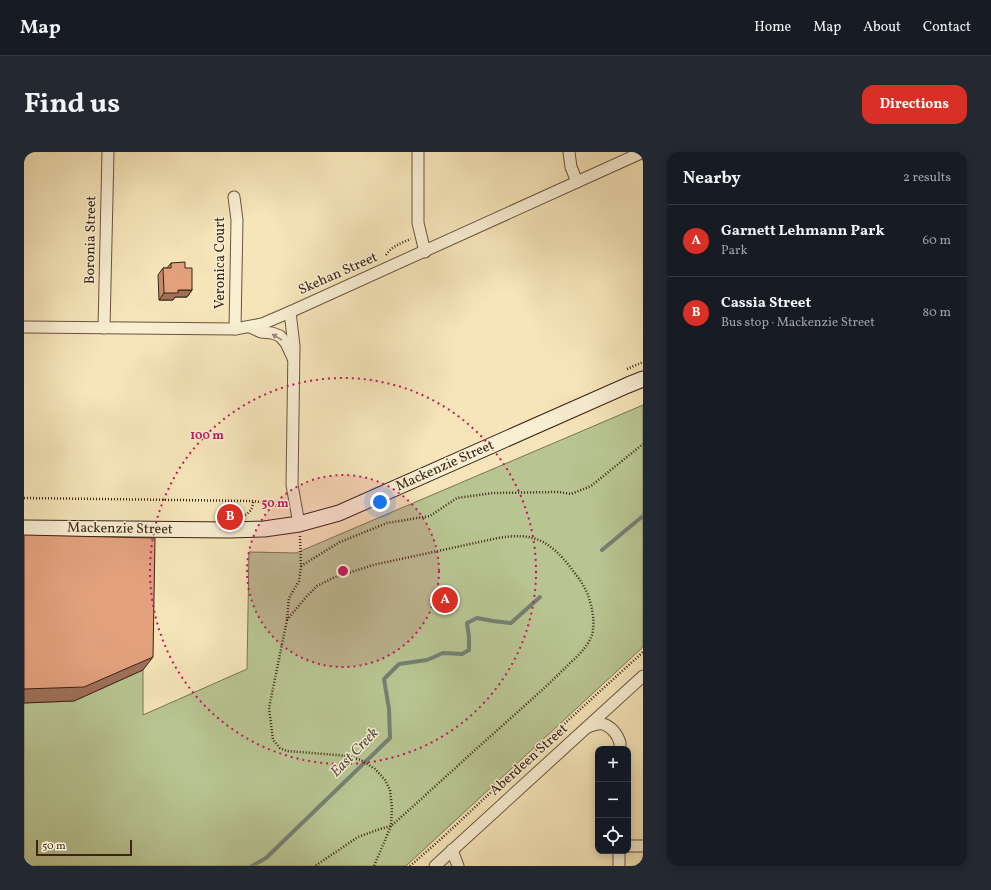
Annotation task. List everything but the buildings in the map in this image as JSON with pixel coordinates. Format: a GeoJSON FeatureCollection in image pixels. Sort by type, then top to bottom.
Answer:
{"type":"FeatureCollection","features":[{"type":"Feature","properties":{"kind":"main road","name":"Mackenzie Street"},"geometry":{"type":"LineString","coordinates":[[24,528],[228,530],[264,529],[299,524],[339,513],[643,379]]}},
{"type":"Feature","properties":{"kind":"street","name":"Boronia Street"},"geometry":{"type":"LineString","coordinates":[[104,328],[108,152]]}},
{"type":"Feature","properties":{"kind":"street"},"geometry":{"type":"LineString","coordinates":[[418,152],[418,223],[425,252]]}},
{"type":"Feature","properties":{"kind":"street"},"geometry":{"type":"LineString","coordinates":[[569,152],[571,167],[577,182]]}},
{"type":"Feature","properties":{"kind":"street","name":"Skehan Street"},"geometry":{"type":"LineString","coordinates":[[24,327],[235,329],[262,324],[425,252],[643,152]]}},
{"type":"Feature","properties":{"kind":"street","name":"Veronica Court"},"geometry":{"type":"LineString","coordinates":[[234,197],[237,220],[235,329]]}},
{"type":"Feature","properties":{"kind":"street"},"geometry":{"type":"LineString","coordinates":[[290,312],[294,346],[292,485],[299,524]]}},
{"type":"Feature","properties":{"kind":"street"},"geometry":{"type":"LineString","coordinates":[[250,327],[261,332],[272,333],[280,336],[294,360]]}},
{"type":"Feature","properties":{"kind":"street","name":"Aberdeen Street"},"geometry":{"type":"LineString","coordinates":[[435,866],[643,676]]}},
{"type":"Feature","properties":{"kind":"street"},"geometry":{"type":"LineString","coordinates":[[587,727],[597,724],[604,724],[616,735],[620,746]]}},
{"type":"Feature","properties":{"kind":"street"},"geometry":{"type":"LineString","coordinates":[[631,846],[643,846]]}},
{"type":"Feature","properties":{"kind":"street"},"geometry":{"type":"LineString","coordinates":[[452,850],[458,866]]}},
{"type":"Feature","properties":{"kind":"street"},"geometry":{"type":"LineString","coordinates":[[619,854],[619,866]]}},
{"type":"Feature","properties":{"kind":"path"},"geometry":{"type":"LineString","coordinates":[[301,566],[340,542],[387,523],[430,516],[457,498],[493,493],[559,492],[571,494],[591,486],[643,444]]}},
{"type":"Feature","properties":{"kind":"path"},"geometry":{"type":"LineString","coordinates":[[24,498],[254,501],[281,507]]}},
{"type":"Feature","properties":{"kind":"path"},"geometry":{"type":"LineString","coordinates":[[242,516],[250,512],[254,501]]}},
{"type":"Feature","properties":{"kind":"path"},"geometry":{"type":"LineString","coordinates":[[299,524],[301,566],[299,581],[289,598],[287,620],[269,708],[273,740],[280,748],[287,751],[348,756],[361,760],[375,769],[385,780],[390,790],[392,808],[391,826],[374,866]]}},
{"type":"Feature","properties":{"kind":"path"},"geometry":{"type":"LineString","coordinates":[[287,620],[317,586],[333,578],[373,565],[510,536],[524,536],[537,539],[550,547],[562,558],[584,586],[591,605],[593,619],[592,633],[588,645],[546,686],[391,826],[358,837],[315,866]]}},
{"type":"Feature","properties":{"kind":"path"},"geometry":{"type":"LineString","coordinates":[[410,866],[643,652]]}},
{"type":"Feature","properties":{"kind":"green space"},"geometry":{"type":"Polygon","coordinates":[[[643,405],[643,647],[406,866],[24,866],[24,703],[74,701],[143,670],[143,715],[247,669],[249,552],[296,553],[643,405]]]}},
{"type":"Feature","properties":{"kind":"waterway","name":"East Creek"},"geometry":{"type":"LineString","coordinates":[[602,550],[643,516]]}},
{"type":"Feature","properties":{"kind":"waterway","name":"East Creek"},"geometry":{"type":"LineString","coordinates":[[252,866],[266,858],[390,738],[389,709],[384,679],[399,664],[427,660],[443,653],[462,654],[469,650],[467,623],[477,618],[511,623],[540,597]]}},
{"type":"Feature","properties":{"kind":"place","name":"Cassia Street"},"geometry":{"type":"Point","coordinates":[230,517]}},
{"type":"Feature","properties":{"kind":"place","name":"Garnett Lehmann Park"},"geometry":{"type":"Point","coordinates":[445,600]}}]}
